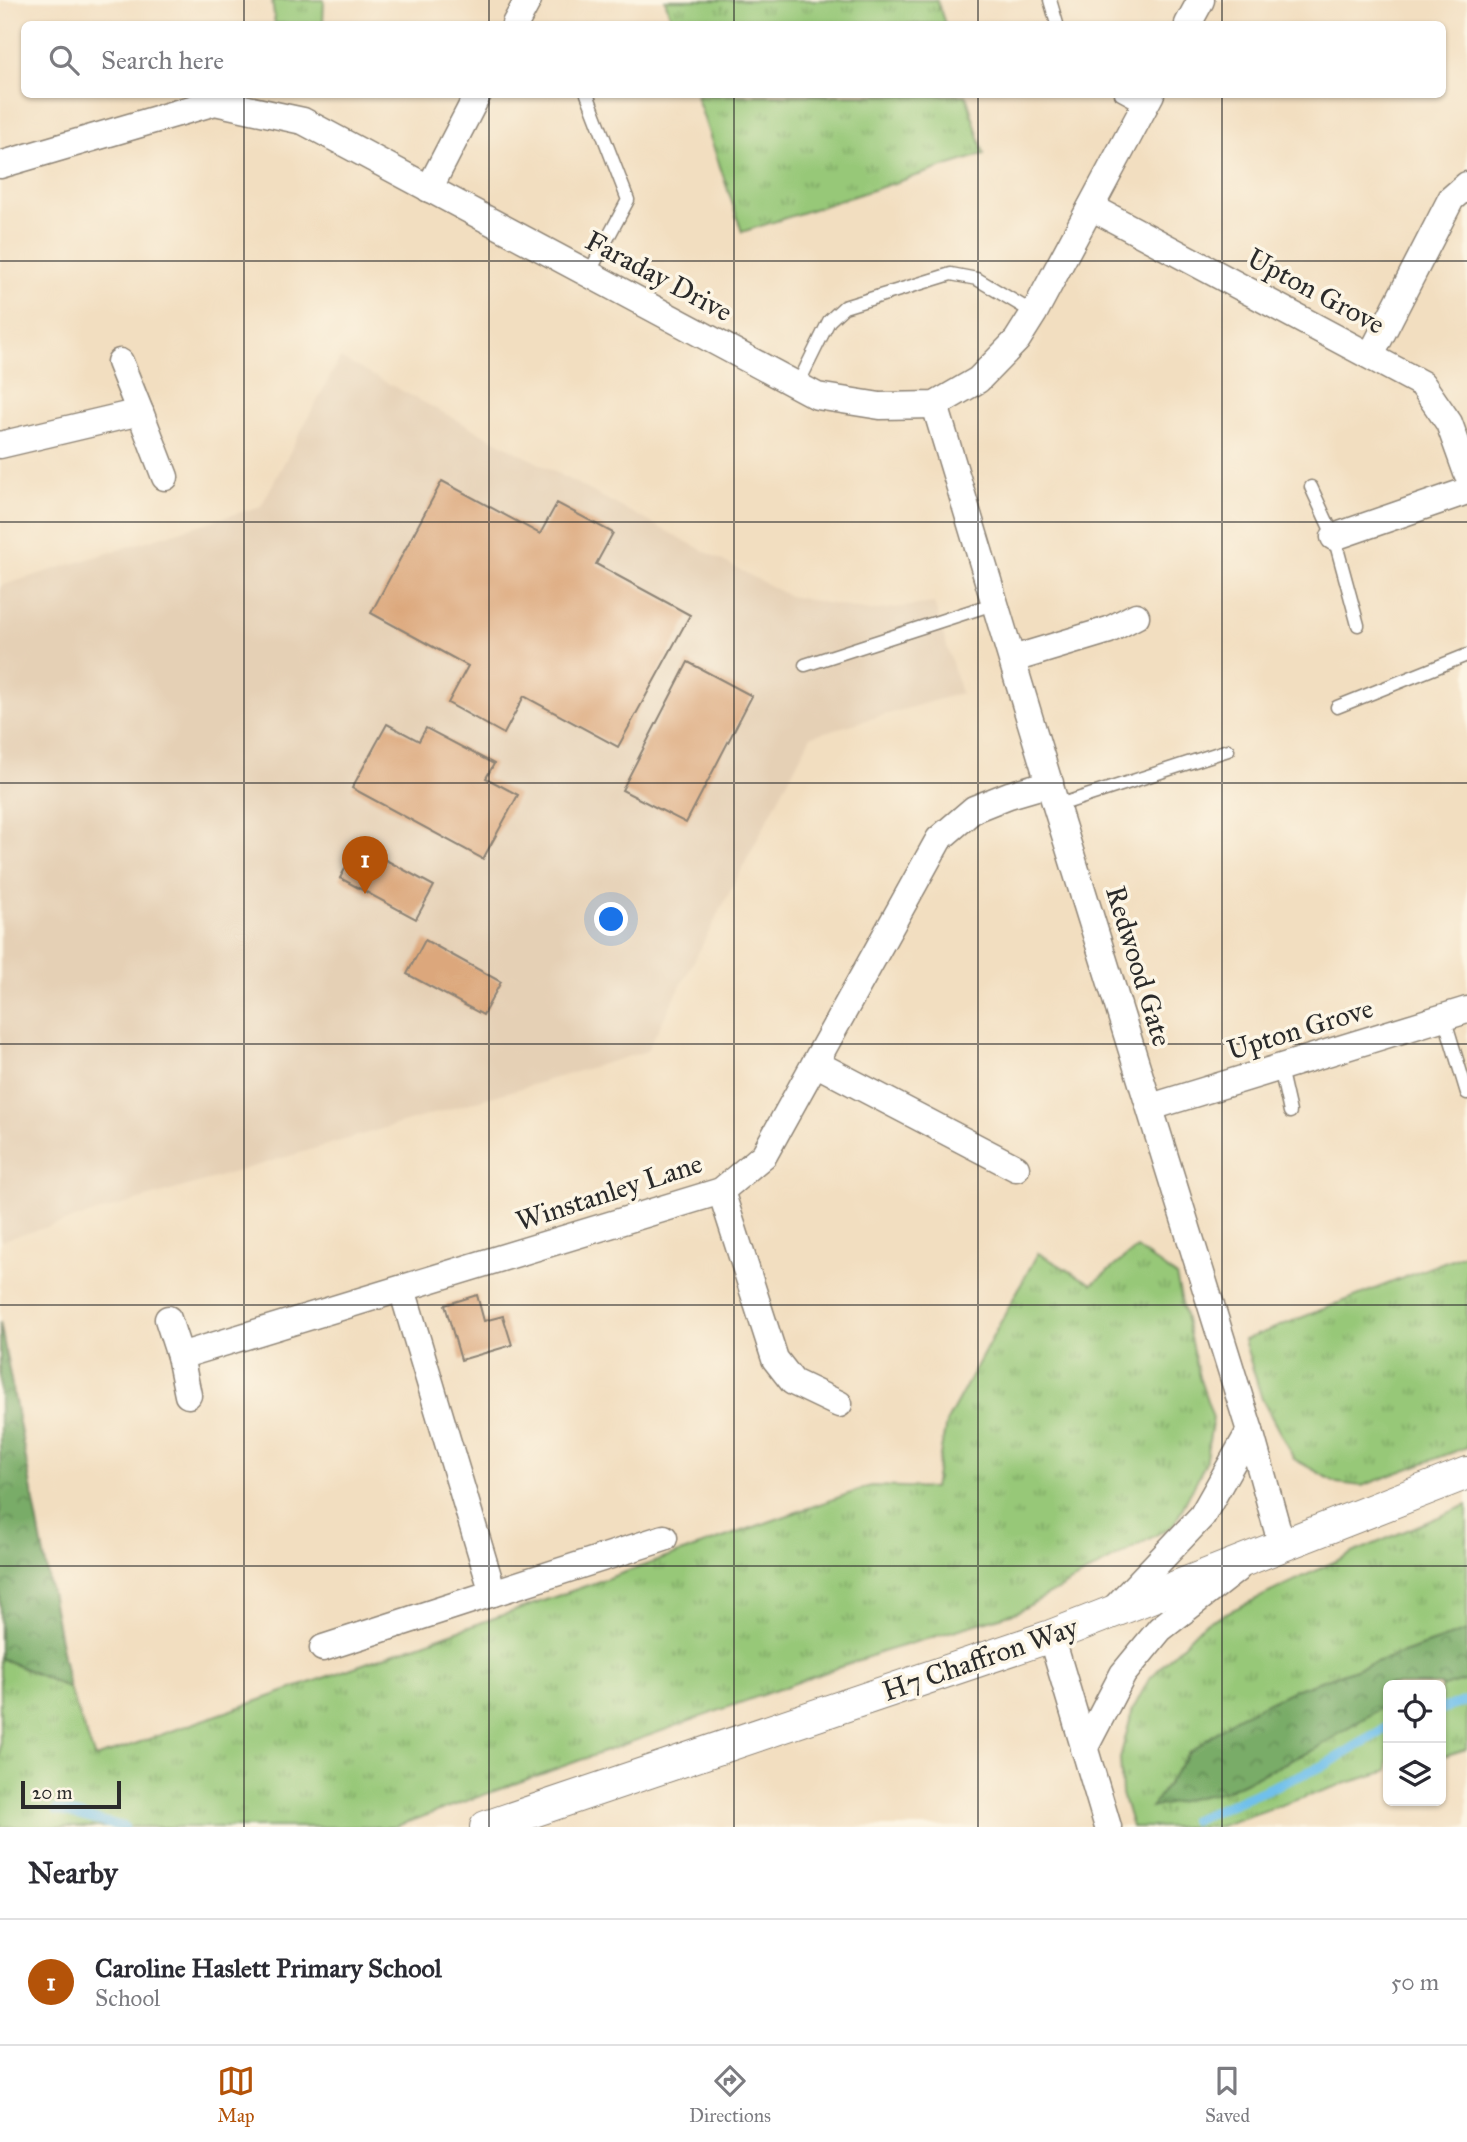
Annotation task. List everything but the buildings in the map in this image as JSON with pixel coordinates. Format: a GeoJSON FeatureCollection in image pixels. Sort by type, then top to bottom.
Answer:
{"type":"FeatureCollection","features":[{"type":"Feature","properties":{"kind":"street"},"geometry":{"type":"LineString","coordinates":[[516,21],[528,0]]}},
{"type":"Feature","properties":{"kind":"street"},"geometry":{"type":"LineString","coordinates":[[1190,21],[1201,0]]}},
{"type":"Feature","properties":{"kind":"street"},"geometry":{"type":"LineString","coordinates":[[429,189],[476,98]]}},
{"type":"Feature","properties":{"kind":"street","name":"Faraday Drive"},"geometry":{"type":"LineString","coordinates":[[0,166],[215,102],[303,121],[817,396],[880,406],[935,405],[978,380],[1017,340],[1148,101]]}},
{"type":"Feature","properties":{"kind":"street"},"geometry":{"type":"LineString","coordinates":[[1371,355],[1451,199],[1467,185]]}},
{"type":"Feature","properties":{"kind":"street","name":"Upton Grove"},"geometry":{"type":"LineString","coordinates":[[1091,207],[1422,384],[1449,423],[1467,473]]}},
{"type":"Feature","properties":{"kind":"street"},"geometry":{"type":"LineString","coordinates":[[120,362],[165,477]]}},
{"type":"Feature","properties":{"kind":"street","name":"Redwood Gate"},"geometry":{"type":"LineString","coordinates":[[935,405],[1250,1431],[1282,1546]]}},
{"type":"Feature","properties":{"kind":"street"},"geometry":{"type":"LineString","coordinates":[[0,445],[140,412]]}},
{"type":"Feature","properties":{"kind":"street"},"geometry":{"type":"LineString","coordinates":[[1334,537],[1467,491]]}},
{"type":"Feature","properties":{"kind":"street"},"geometry":{"type":"LineString","coordinates":[[1013,659],[1109,630],[1136,616]]}},
{"type":"Feature","properties":{"kind":"street","name":"Winstanley Lane"},"geometry":{"type":"LineString","coordinates":[[180,1356],[720,1191],[764,1155],[939,839],[974,809],[1009,795],[1053,795]]}},
{"type":"Feature","properties":{"kind":"street","name":"Upton Grove"},"geometry":{"type":"LineString","coordinates":[[1151,1107],[1456,1013]]}},
{"type":"Feature","properties":{"kind":"street"},"geometry":{"type":"LineString","coordinates":[[815,1063],[1016,1168]]}},
{"type":"Feature","properties":{"kind":"street"},"geometry":{"type":"LineString","coordinates":[[720,1191],[775,1359],[793,1382],[839,1404]]}},
{"type":"Feature","properties":{"kind":"street"},"geometry":{"type":"LineString","coordinates":[[402,1289],[493,1593]]}},
{"type":"Feature","properties":{"kind":"street"},"geometry":{"type":"LineString","coordinates":[[168,1319],[180,1356],[188,1395]]}},
{"type":"Feature","properties":{"kind":"street"},"geometry":{"type":"LineString","coordinates":[[1111,1613],[1202,1516],[1250,1431]]}},
{"type":"Feature","properties":{"kind":"street","name":"H7 Chaffron Way"},"geometry":{"type":"LineString","coordinates":[[486,1827],[1051,1636],[1467,1473]]}},
{"type":"Feature","properties":{"kind":"street"},"geometry":{"type":"LineString","coordinates":[[323,1648],[664,1538]]}},
{"type":"Feature","properties":{"kind":"street"},"geometry":{"type":"LineString","coordinates":[[1084,1749],[1123,1674],[1160,1629],[1249,1559]]}},
{"type":"Feature","properties":{"kind":"street"},"geometry":{"type":"LineString","coordinates":[[1051,1636],[1108,1827]]}},
{"type":"Feature","properties":{"kind":"lane"},"geometry":{"type":"LineString","coordinates":[[1050,0],[1057,21]]}},
{"type":"Feature","properties":{"kind":"lane"},"geometry":{"type":"LineString","coordinates":[[588,275],[628,200],[589,98]]}},
{"type":"Feature","properties":{"kind":"lane"},"geometry":{"type":"LineString","coordinates":[[797,386],[829,321],[844,307],[856,303],[951,274],[977,279],[1034,313]]}},
{"type":"Feature","properties":{"kind":"lane"},"geometry":{"type":"LineString","coordinates":[[1311,487],[1334,537],[1358,625]]}},
{"type":"Feature","properties":{"kind":"lane"},"geometry":{"type":"LineString","coordinates":[[805,665],[996,603]]}},
{"type":"Feature","properties":{"kind":"lane"},"geometry":{"type":"LineString","coordinates":[[1337,707],[1467,655]]}},
{"type":"Feature","properties":{"kind":"lane"},"geometry":{"type":"LineString","coordinates":[[1053,795],[1228,750]]}},
{"type":"Feature","properties":{"kind":"lane"},"geometry":{"type":"LineString","coordinates":[[1456,1013],[1467,1093]]}},
{"type":"Feature","properties":{"kind":"lane"},"geometry":{"type":"LineString","coordinates":[[1280,1068],[1290,1112]]}},
{"type":"Feature","properties":{"kind":"shaded area"},"geometry":{"type":"Polygon","coordinates":[[[340,358],[789,596],[870,611],[934,603],[961,693],[811,736],[647,1051],[0,1241],[0,586],[261,506],[340,358]]]}},
{"type":"Feature","properties":{"kind":"green space"},"geometry":{"type":"Polygon","coordinates":[[[272,0],[324,0],[323,21],[275,21],[272,0]]]}},
{"type":"Feature","properties":{"kind":"green space"},"geometry":{"type":"Polygon","coordinates":[[[665,0],[937,0],[944,21],[672,21],[665,0]]]}},
{"type":"Feature","properties":{"kind":"green space"},"geometry":{"type":"Polygon","coordinates":[[[697,98],[967,98],[984,154],[742,232],[697,98]]]}},
{"type":"Feature","properties":{"kind":"green space"},"geometry":{"type":"Polygon","coordinates":[[[1137,1248],[1176,1276],[1199,1377],[1213,1418],[1205,1464],[1174,1525],[1017,1612],[882,1652],[394,1827],[0,1827],[0,1658],[69,1688],[95,1758],[871,1486],[934,1488],[946,1423],[1038,1253],[1092,1284],[1137,1248]]]}},
{"type":"Feature","properties":{"kind":"green space"},"geometry":{"type":"Polygon","coordinates":[[[1467,1253],[1467,1447],[1362,1486],[1337,1483],[1294,1459],[1262,1399],[1244,1340],[1467,1253]]]}},
{"type":"Feature","properties":{"kind":"green space"},"geometry":{"type":"Polygon","coordinates":[[[0,1322],[69,1688],[0,1658],[0,1322]]]}},
{"type":"Feature","properties":{"kind":"green space"},"geometry":{"type":"Polygon","coordinates":[[[1467,1505],[1467,1749],[1446,1755],[1446,1680],[1383,1680],[1383,1772],[1217,1827],[1132,1827],[1122,1794],[1120,1758],[1133,1709],[1149,1679],[1203,1624],[1355,1552],[1467,1505]]]}},
{"type":"Feature","properties":{"kind":"green space"},"geometry":{"type":"Polygon","coordinates":[[[1467,1631],[1467,1680],[1446,1686],[1446,1680],[1383,1680],[1383,1706],[1315,1749],[1228,1790],[1151,1808],[1188,1754],[1237,1717],[1294,1690],[1467,1631]]]}},
{"type":"Feature","properties":{"kind":"waterway"},"geometry":{"type":"LineString","coordinates":[[1446,1707],[1467,1701]]}},
{"type":"Feature","properties":{"kind":"waterway"},"geometry":{"type":"LineString","coordinates":[[1193,1820],[1325,1765],[1383,1730]]}},
{"type":"Feature","properties":{"kind":"waterway"},"geometry":{"type":"LineString","coordinates":[[57,1810],[124,1827]]}},
{"type":"Feature","properties":{"kind":"place","name":"Caroline Haslett Primary School"},"geometry":{"type":"Point","coordinates":[365,894]}}]}
